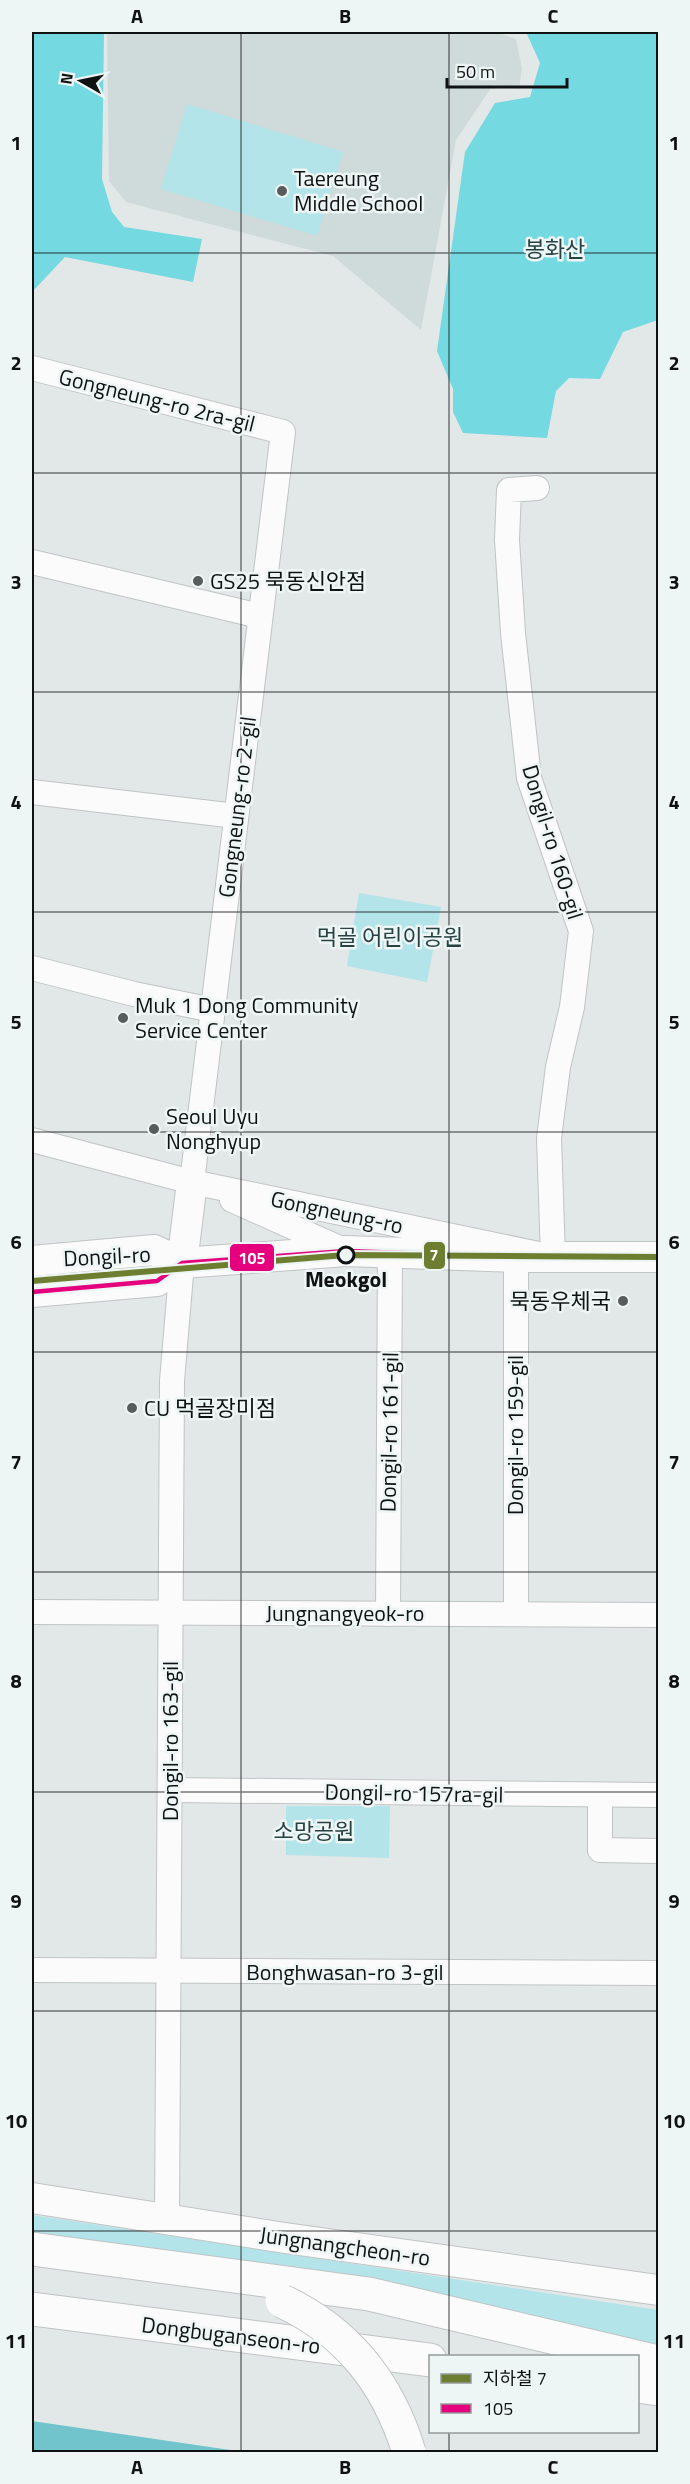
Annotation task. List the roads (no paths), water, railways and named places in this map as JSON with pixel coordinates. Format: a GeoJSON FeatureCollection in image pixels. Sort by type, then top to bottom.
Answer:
{"type":"FeatureCollection","features":[{"type":"Feature","properties":{"kind":"highway"},"geometry":{"type":"LineString","coordinates":[[32,2249],[369,2295],[628,2355]]}},
{"type":"Feature","properties":{"kind":"highway"},"geometry":{"type":"LineString","coordinates":[[189,2272],[282,2301],[325,2326],[362,2359],[388,2399],[409,2452]]}},
{"type":"Feature","properties":{"kind":"highway","name":"Dongbuganseon-ro"},"geometry":{"type":"LineString","coordinates":[[32,2309],[429,2360]]}},
{"type":"Feature","properties":{"kind":"highway"},"geometry":{"type":"LineString","coordinates":[[639,2358],[658,2362]]}},
{"type":"Feature","properties":{"kind":"highway"},"geometry":{"type":"LineString","coordinates":[[639,2386],[658,2389]]}},
{"type":"Feature","properties":{"kind":"main road"},"geometry":{"type":"LineString","coordinates":[[182,1263],[192,1182]]}},
{"type":"Feature","properties":{"kind":"main road","name":"Dongil-ro"},"geometry":{"type":"LineString","coordinates":[[32,1261],[154,1250],[182,1263],[346,1251],[516,1257],[658,1257]]}},
{"type":"Feature","properties":{"kind":"main road"},"geometry":{"type":"LineString","coordinates":[[99,1255],[120,1264],[121,1274],[101,1286]]}},
{"type":"Feature","properties":{"kind":"main road","name":"Dongil-ro"},"geometry":{"type":"LineString","coordinates":[[32,1292],[157,1281],[182,1263]]}},
{"type":"Feature","properties":{"kind":"main road","name":"Jungnangcheon-ro"},"geometry":{"type":"LineString","coordinates":[[32,2198],[167,2220],[658,2290]]}},
{"type":"Feature","properties":{"kind":"street","name":"Gongneung-ro 2ra-gil"},"geometry":{"type":"LineString","coordinates":[[32,368],[283,432]]}},
{"type":"Feature","properties":{"kind":"street","name":"Gongneung-ro 2-gil"},"geometry":{"type":"LineString","coordinates":[[192,1182],[283,432]]}},
{"type":"Feature","properties":{"kind":"street","name":"Dongil-ro 160-gil"},"geometry":{"type":"LineString","coordinates":[[537,488],[509,490],[507,540],[519,700],[529,778],[581,931],[572,1007],[558,1068],[549,1138],[553,1257]]}},
{"type":"Feature","properties":{"kind":"street"},"geometry":{"type":"LineString","coordinates":[[32,562],[261,616]]}},
{"type":"Feature","properties":{"kind":"street"},"geometry":{"type":"LineString","coordinates":[[32,792],[236,816]]}},
{"type":"Feature","properties":{"kind":"street"},"geometry":{"type":"LineString","coordinates":[[32,968],[134,994],[213,1010]]}},
{"type":"Feature","properties":{"kind":"street","name":"Gongneung-ro"},"geometry":{"type":"LineString","coordinates":[[32,1140],[192,1182],[553,1257]]}},
{"type":"Feature","properties":{"kind":"street","name":"Gongneung-ro"},"geometry":{"type":"LineString","coordinates":[[192,1182],[346,1251]]}},
{"type":"Feature","properties":{"kind":"street","name":"Dongil-ro 161-gil"},"geometry":{"type":"LineString","coordinates":[[388,1614],[390,1251]]}},
{"type":"Feature","properties":{"kind":"street","name":"Dongil-ro 159-gil"},"geometry":{"type":"LineString","coordinates":[[516,1257],[516,1613]]}},
{"type":"Feature","properties":{"kind":"street","name":"Dongil-ro 163-gil"},"geometry":{"type":"LineString","coordinates":[[167,2220],[172,1381],[182,1263]]}},
{"type":"Feature","properties":{"kind":"street","name":"Jungnangyeok-ro"},"geometry":{"type":"LineString","coordinates":[[32,1612],[658,1615]]}},
{"type":"Feature","properties":{"kind":"street","name":"Dongil-ro 157ra-gil"},"geometry":{"type":"LineString","coordinates":[[170,1790],[658,1795]]}},
{"type":"Feature","properties":{"kind":"street"},"geometry":{"type":"LineString","coordinates":[[600,1795],[600,1850],[658,1851]]}},
{"type":"Feature","properties":{"kind":"street","name":"Bonghwasan-ro 3-gil"},"geometry":{"type":"LineString","coordinates":[[32,1970],[658,1973]]}},
{"type":"Feature","properties":{"kind":"metro line","name":"7"},"geometry":{"type":"LineString","coordinates":[[32,1281],[345,1255],[658,1257]]}},
{"type":"Feature","properties":{"kind":"place","name":"Taereung Middle School"},"geometry":{"type":"Point","coordinates":[282,191]}},
{"type":"Feature","properties":{"kind":"place","name":"GS25 묵동신안점"},"geometry":{"type":"Point","coordinates":[198,581]}},
{"type":"Feature","properties":{"kind":"place","name":"Muk 1 Dong Community Service Center"},"geometry":{"type":"Point","coordinates":[123,1018]}},
{"type":"Feature","properties":{"kind":"place","name":"Seoul Uyu Nonghyup"},"geometry":{"type":"Point","coordinates":[154,1129]}},
{"type":"Feature","properties":{"kind":"place","name":"Meokgol"},"geometry":{"type":"Point","coordinates":[346,1255]}},
{"type":"Feature","properties":{"kind":"place","name":"묵동우체국"},"geometry":{"type":"Point","coordinates":[623,1301]}},
{"type":"Feature","properties":{"kind":"place","name":"CU 먹골장미점"},"geometry":{"type":"Point","coordinates":[132,1408]}},
{"type":"Feature","properties":{"kind":"park label","name":"봉화산"},"geometry":{"type":"Point","coordinates":[555,249]}},
{"type":"Feature","properties":{"kind":"park label","name":"먹골 어린이공원"},"geometry":{"type":"Point","coordinates":[390,937]}},
{"type":"Feature","properties":{"kind":"park label","name":"소망공원"},"geometry":{"type":"Point","coordinates":[314,1831]}}]}
